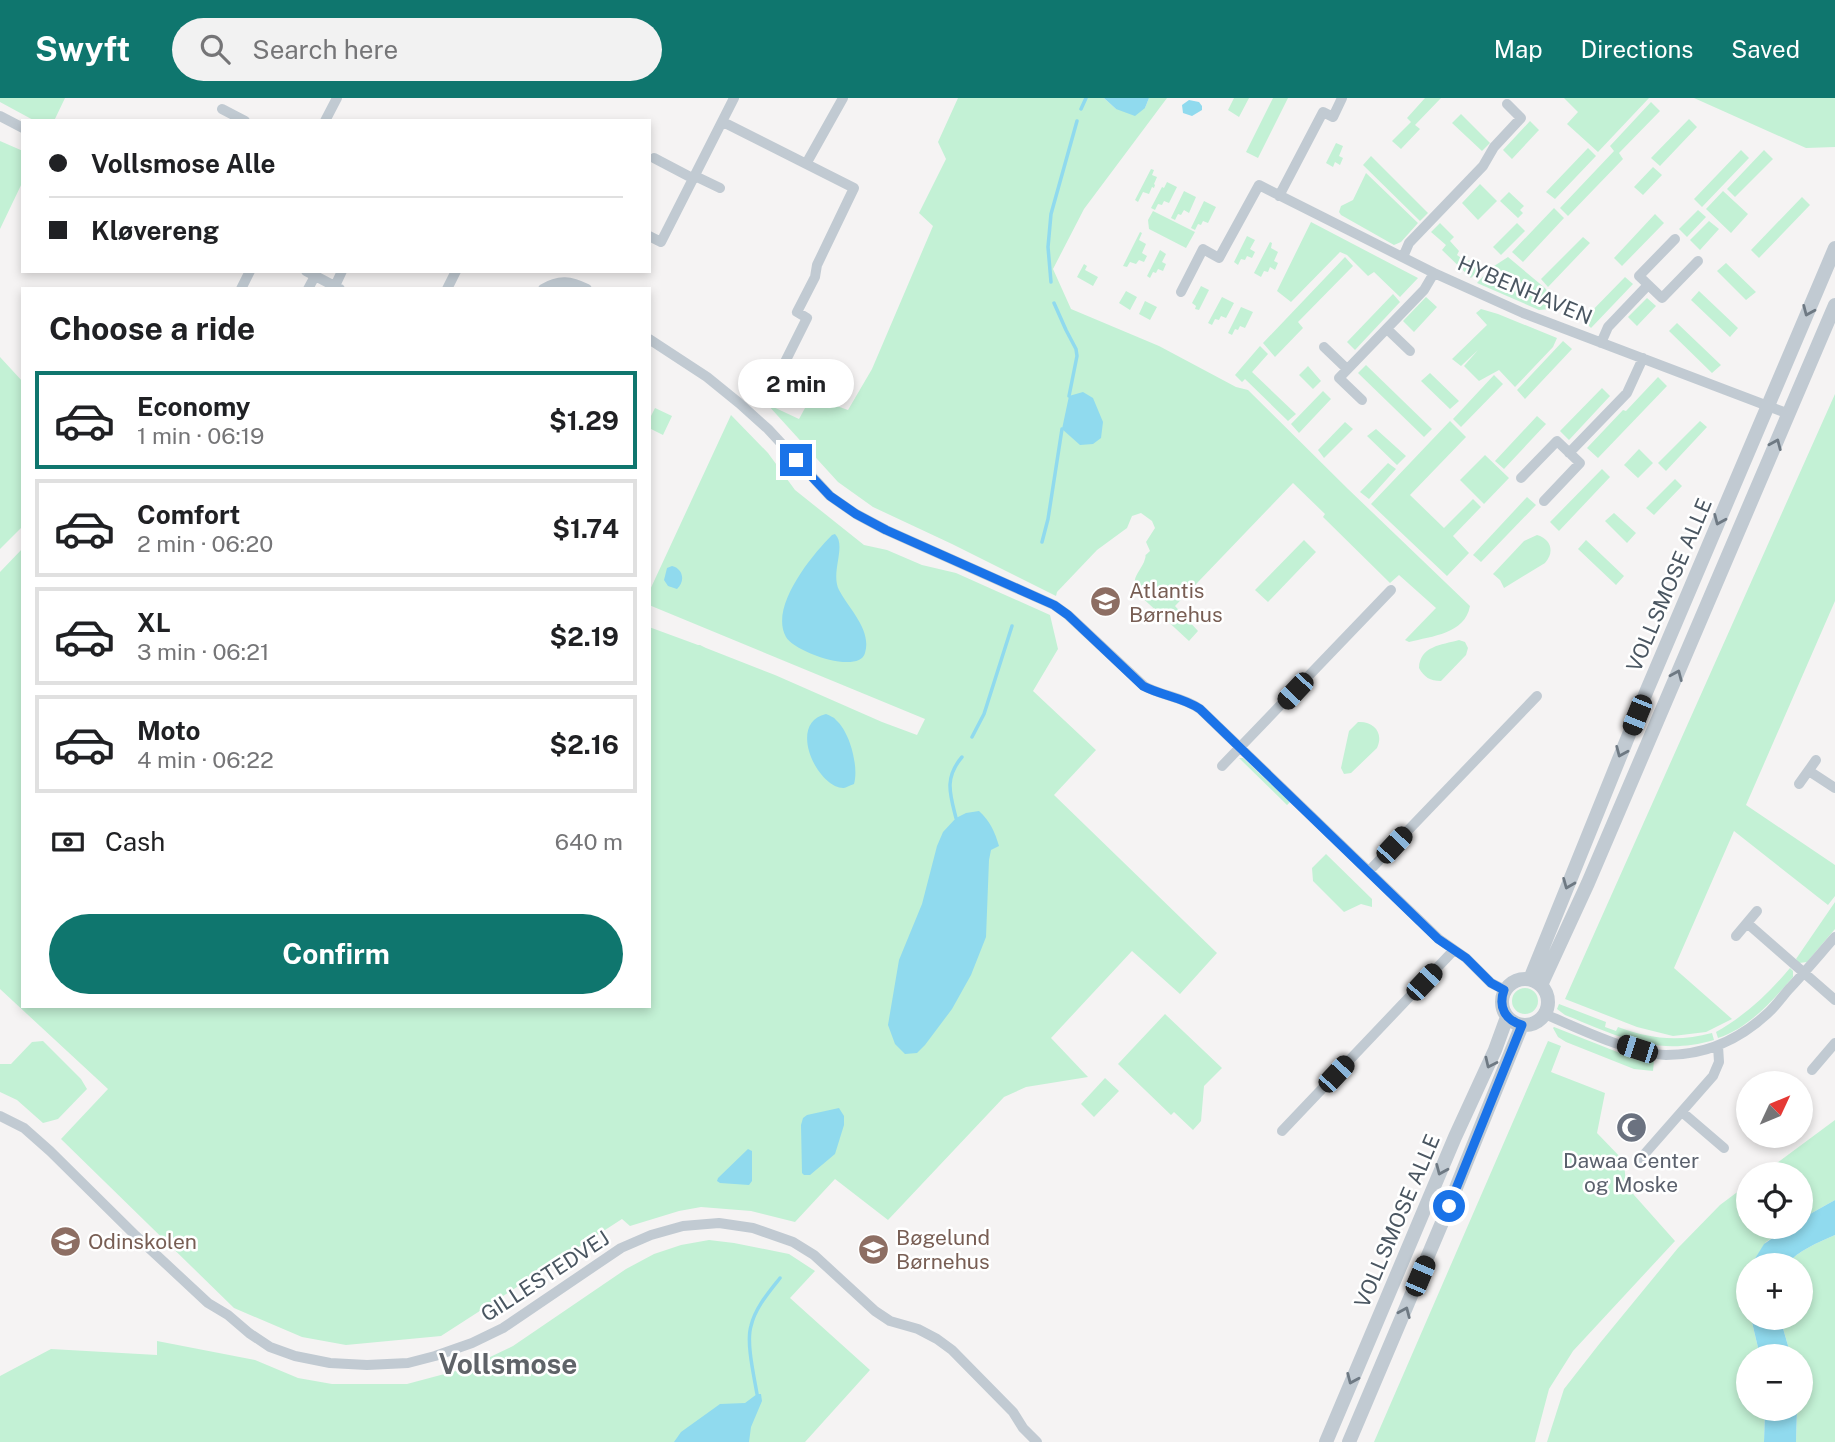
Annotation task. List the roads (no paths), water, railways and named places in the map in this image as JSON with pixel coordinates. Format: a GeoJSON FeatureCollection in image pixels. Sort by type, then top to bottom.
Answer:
{"type":"FeatureCollection","features":[{"type":"Feature","properties":{"kind":"street"},"geometry":{"type":"LineString","coordinates":[[327,119],[337,98]]}},
{"type":"Feature","properties":{"kind":"street"},"geometry":{"type":"LineString","coordinates":[[651,237],[662,242],[734,98]]}},
{"type":"Feature","properties":{"kind":"street"},"geometry":{"type":"LineString","coordinates":[[806,164],[843,98]]}},
{"type":"Feature","properties":{"kind":"street"},"geometry":{"type":"LineString","coordinates":[[1279,196],[1323,111],[1333,117],[1342,98]]}},
{"type":"Feature","properties":{"kind":"street"},"geometry":{"type":"LineString","coordinates":[[1403,257],[1409,243],[1483,166],[1494,147],[1521,118],[1507,104]]}},
{"type":"Feature","properties":{"kind":"street"},"geometry":{"type":"LineString","coordinates":[[222,109],[241,119]]}},
{"type":"Feature","properties":{"kind":"street"},"geometry":{"type":"LineString","coordinates":[[0,116],[21,127]]}},
{"type":"Feature","properties":{"kind":"street"},"geometry":{"type":"LineString","coordinates":[[723,122],[854,188],[797,312],[807,318],[781,370]]}},
{"type":"Feature","properties":{"kind":"street"},"geometry":{"type":"LineString","coordinates":[[654,158],[720,188]]}},
{"type":"Feature","properties":{"kind":"street","name":"HYBENHAVEN"},"geometry":{"type":"LineString","coordinates":[[1181,292],[1203,249],[1219,258],[1259,185],[1434,273],[1523,313],[1788,414]]}},
{"type":"Feature","properties":{"kind":"street","name":"HYBENHAVEN"},"geometry":{"type":"LineString","coordinates":[[1601,343],[1608,327],[1648,285],[1639,276],[1675,239]]}},
{"type":"Feature","properties":{"kind":"street","name":"VOLLSMOSE ALLE"},"geometry":{"type":"LineString","coordinates":[[1536,982],[1647,690],[1835,248]]}},
{"type":"Feature","properties":{"kind":"street"},"geometry":{"type":"LineString","coordinates":[[1648,285],[1662,298],[1698,261]]}},
{"type":"Feature","properties":{"kind":"street"},"geometry":{"type":"LineString","coordinates":[[311,273],[338,287]]}},
{"type":"Feature","properties":{"kind":"street","name":"HYBENHAVEN"},"geometry":{"type":"LineString","coordinates":[[1348,369],[1424,290],[1434,273]]}},
{"type":"Feature","properties":{"kind":"street"},"geometry":{"type":"LineString","coordinates":[[546,287],[565,281],[583,287]]}},
{"type":"Feature","properties":{"kind":"street","name":"VOLLSMOSE ALLE"},"geometry":{"type":"LineString","coordinates":[[1536,982],[1588,883],[1835,305]]}},
{"type":"Feature","properties":{"kind":"street"},"geometry":{"type":"LineString","coordinates":[[1387,328],[1410,351]]}},
{"type":"Feature","properties":{"kind":"street"},"geometry":{"type":"LineString","coordinates":[[651,340],[707,377],[739,403],[768,429],[830,496],[856,514],[1054,605],[1143,686],[1192,703],[1438,939],[1466,958],[1491,983],[1504,990]]}},
{"type":"Feature","properties":{"kind":"street"},"geometry":{"type":"LineString","coordinates":[[1324,347],[1348,369],[1339,378],[1362,400]]}},
{"type":"Feature","properties":{"kind":"street"},"geometry":{"type":"LineString","coordinates":[[1569,453],[1627,393],[1643,358]]}},
{"type":"Feature","properties":{"kind":"street"},"geometry":{"type":"LineString","coordinates":[[1521,478],[1556,441],[1580,463],[1544,501]]}},
{"type":"Feature","properties":{"kind":"street"},"geometry":{"type":"LineString","coordinates":[[1222,766],[1391,590]]}},
{"type":"Feature","properties":{"kind":"street"},"geometry":{"type":"LineString","coordinates":[[1369,871],[1537,696]]}},
{"type":"Feature","properties":{"kind":"street"},"geometry":{"type":"LineString","coordinates":[[1799,784],[1816,760]]}},
{"type":"Feature","properties":{"kind":"street"},"geometry":{"type":"LineString","coordinates":[[1809,771],[1835,788]]}},
{"type":"Feature","properties":{"kind":"street"},"geometry":{"type":"LineString","coordinates":[[1736,936],[1757,911]]}},
{"type":"Feature","properties":{"kind":"street"},"geometry":{"type":"LineString","coordinates":[[1747,923],[1835,1000]]}},
{"type":"Feature","properties":{"kind":"street"},"geometry":{"type":"LineString","coordinates":[[1545,1014],[1600,1037],[1664,1055],[1718,1046],[1742,1033],[1769,1013],[1835,937]]}},
{"type":"Feature","properties":{"kind":"street"},"geometry":{"type":"LineString","coordinates":[[1282,1131],[1454,950]]}},
{"type":"Feature","properties":{"kind":"street"},"geometry":{"type":"LineString","coordinates":[[1515,981],[1536,982],[1548,997],[1545,1014],[1535,1023],[1522,1025],[1511,1021],[1502,1005],[1504,990],[1515,981]]}},
{"type":"Feature","properties":{"kind":"street","name":"VOLLSMOSE ALLE"},"geometry":{"type":"LineString","coordinates":[[1326,1442],[1507,1017]]}},
{"type":"Feature","properties":{"kind":"street","name":"VOLLSMOSE ALLE"},"geometry":{"type":"LineString","coordinates":[[1349,1442],[1441,1226],[1522,1025]]}},
{"type":"Feature","properties":{"kind":"street"},"geometry":{"type":"LineString","coordinates":[[1812,1070],[1835,1043]]}},
{"type":"Feature","properties":{"kind":"street"},"geometry":{"type":"LineString","coordinates":[[1641,1158],[1713,1076],[1719,1062],[1718,1046]]}},
{"type":"Feature","properties":{"kind":"street"},"geometry":{"type":"LineString","coordinates":[[1682,1112],[1724,1148]]}},
{"type":"Feature","properties":{"kind":"street","name":"GILLESTEDVEJ"},"geometry":{"type":"LineString","coordinates":[[0,1116],[24,1128],[50,1151],[208,1303],[270,1347],[295,1356],[330,1363],[367,1365],[408,1363],[435,1356],[503,1328],[621,1248],[651,1235],[683,1226],[719,1223],[753,1228],[793,1242],[814,1255],[875,1311],[890,1321],[918,1329],[937,1339],[952,1350],[1013,1412],[1023,1428],[1037,1442]]}},
{"type":"Feature","properties":{"kind":"water"},"geometry":{"type":"Polygon","coordinates":[[[1104,98],[1149,98],[1145,108],[1135,116],[1116,109],[1104,98]]]}},
{"type":"Feature","properties":{"kind":"water"},"geometry":{"type":"Polygon","coordinates":[[[1189,100],[1199,102],[1202,110],[1192,116],[1183,113],[1182,105],[1189,100]]]}},
{"type":"Feature","properties":{"kind":"water"},"geometry":{"type":"Polygon","coordinates":[[[1083,392],[1093,398],[1103,422],[1101,438],[1093,444],[1080,445],[1062,429],[1069,396],[1083,392]]]}},
{"type":"Feature","properties":{"kind":"water"},"geometry":{"type":"Polygon","coordinates":[[[835,534],[839,545],[837,583],[862,628],[866,644],[865,653],[860,659],[851,662],[826,659],[801,649],[786,637],[782,625],[783,611],[795,582],[814,555],[835,534]]]}},
{"type":"Feature","properties":{"kind":"water"},"geometry":{"type":"Polygon","coordinates":[[[672,566],[679,570],[682,576],[677,589],[668,586],[664,580],[667,568],[672,566]]]}},
{"type":"Feature","properties":{"kind":"water"},"geometry":{"type":"Polygon","coordinates":[[[826,714],[841,725],[852,750],[854,784],[844,788],[825,778],[810,755],[808,730],[814,720],[826,714]]]}},
{"type":"Feature","properties":{"kind":"water"},"geometry":{"type":"Polygon","coordinates":[[[979,811],[992,827],[999,846],[991,850],[989,860],[986,937],[971,975],[952,1009],[917,1053],[905,1054],[895,1044],[888,1025],[899,960],[922,904],[943,832],[956,818],[979,811]]]}},
{"type":"Feature","properties":{"kind":"water"},"geometry":{"type":"Polygon","coordinates":[[[839,1108],[844,1116],[844,1125],[835,1154],[810,1175],[804,1175],[801,1125],[803,1118],[839,1108]]]}},
{"type":"Feature","properties":{"kind":"water"},"geometry":{"type":"Polygon","coordinates":[[[748,1149],[752,1151],[752,1181],[749,1185],[717,1181],[718,1178],[748,1149]]]}},
{"type":"Feature","properties":{"kind":"water"},"geometry":{"type":"Polygon","coordinates":[[[1835,1200],[1835,1235],[1800,1253],[1758,1253],[1771,1239],[1813,1239],[1813,1212],[1835,1200]]]}},
{"type":"Feature","properties":{"kind":"water"},"geometry":{"type":"Polygon","coordinates":[[[1754,1330],[1783,1330],[1788,1344],[1757,1344],[1754,1330]]]}},
{"type":"Feature","properties":{"kind":"water"},"geometry":{"type":"Polygon","coordinates":[[[761,1394],[762,1401],[751,1427],[749,1442],[674,1442],[681,1432],[720,1404],[745,1403],[761,1394]]]}},
{"type":"Feature","properties":{"kind":"water"},"geometry":{"type":"Polygon","coordinates":[[[1765,1421],[1797,1421],[1796,1442],[1764,1442],[1765,1421]]]}},
{"type":"Feature","properties":{"kind":"waterway"},"geometry":{"type":"LineString","coordinates":[[1081,109],[1086,98]]}},
{"type":"Feature","properties":{"kind":"waterway"},"geometry":{"type":"LineString","coordinates":[[1051,282],[1048,247],[1051,214],[1077,121]]}},
{"type":"Feature","properties":{"kind":"waterway"},"geometry":{"type":"LineString","coordinates":[[1054,303],[1076,349],[1069,396]]}},
{"type":"Feature","properties":{"kind":"waterway"},"geometry":{"type":"LineString","coordinates":[[1042,542],[1062,429]]}},
{"type":"Feature","properties":{"kind":"waterway"},"geometry":{"type":"LineString","coordinates":[[972,737],[984,714],[1012,626]]}},
{"type":"Feature","properties":{"kind":"waterway"},"geometry":{"type":"LineString","coordinates":[[956,818],[950,786],[953,772],[962,757]]}},
{"type":"Feature","properties":{"kind":"waterway"},"geometry":{"type":"LineString","coordinates":[[757,1394],[750,1350],[751,1326],[759,1307],[780,1278]]}},
{"type":"Feature","properties":{"kind":"place","name":"Atlantis Børnehus"},"geometry":{"type":"Point","coordinates":[1106,602]}},
{"type":"Feature","properties":{"kind":"place","name":"Dawaa Center og Moske"},"geometry":{"type":"Point","coordinates":[1631,1128]}},
{"type":"Feature","properties":{"kind":"place","name":"Odinskolen"},"geometry":{"type":"Point","coordinates":[65,1241]}},
{"type":"Feature","properties":{"kind":"place","name":"Bøgelund Børnehus"},"geometry":{"type":"Point","coordinates":[873,1249]}},
{"type":"Feature","properties":{"kind":"district","name":"Vollsmose"},"geometry":{"type":"Point","coordinates":[508,1363]}}]}
